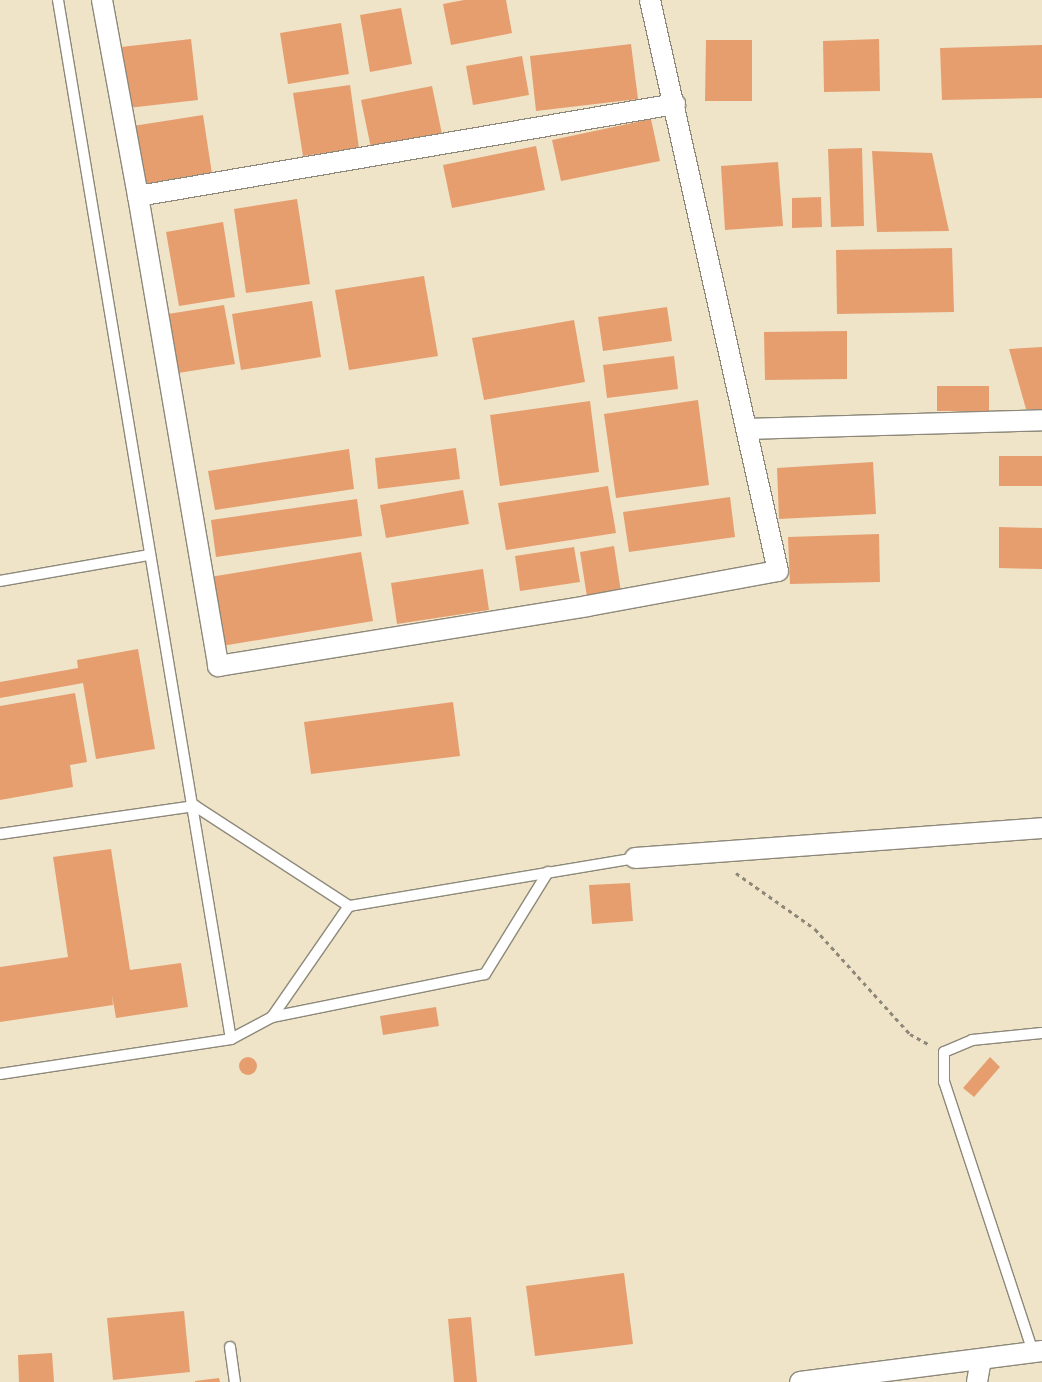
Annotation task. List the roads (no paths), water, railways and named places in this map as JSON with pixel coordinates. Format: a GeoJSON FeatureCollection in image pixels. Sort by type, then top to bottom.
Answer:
{"type":"FeatureCollection","features":[{"type":"Feature","properties":{"kind":"street"},"geometry":{"type":"LineString","coordinates":[[102,0],[138,196],[218,666],[587,606],[778,571],[748,429],[650,0]]}},
{"type":"Feature","properties":{"kind":"street"},"geometry":{"type":"LineString","coordinates":[[138,196],[675,104]]}},
{"type":"Feature","properties":{"kind":"street"},"geometry":{"type":"LineString","coordinates":[[748,429],[1042,420]]}},
{"type":"Feature","properties":{"kind":"street"},"geometry":{"type":"LineString","coordinates":[[635,858],[1042,828]]}},
{"type":"Feature","properties":{"kind":"street"},"geometry":{"type":"LineString","coordinates":[[800,1382],[1038,1351]]}},
{"type":"Feature","properties":{"kind":"street"},"geometry":{"type":"LineString","coordinates":[[977,1382],[981,1359]]}},
{"type":"Feature","properties":{"kind":"lane"},"geometry":{"type":"LineString","coordinates":[[58,0],[149,555],[195,806],[231,1039]]}},
{"type":"Feature","properties":{"kind":"lane"},"geometry":{"type":"LineString","coordinates":[[0,581],[149,555]]}},
{"type":"Feature","properties":{"kind":"lane"},"geometry":{"type":"LineString","coordinates":[[0,834],[195,806],[349,906],[635,858]]}},
{"type":"Feature","properties":{"kind":"lane"},"geometry":{"type":"LineString","coordinates":[[0,1074],[231,1039],[272,1017],[485,974],[548,872]]}},
{"type":"Feature","properties":{"kind":"lane"},"geometry":{"type":"LineString","coordinates":[[272,1017],[349,906]]}},
{"type":"Feature","properties":{"kind":"lane"},"geometry":{"type":"LineString","coordinates":[[1038,1351],[944,1082],[944,1052],[972,1040],[1042,1033]]}},
{"type":"Feature","properties":{"kind":"lane"},"geometry":{"type":"LineString","coordinates":[[230,1347],[234,1382]]}}]}
